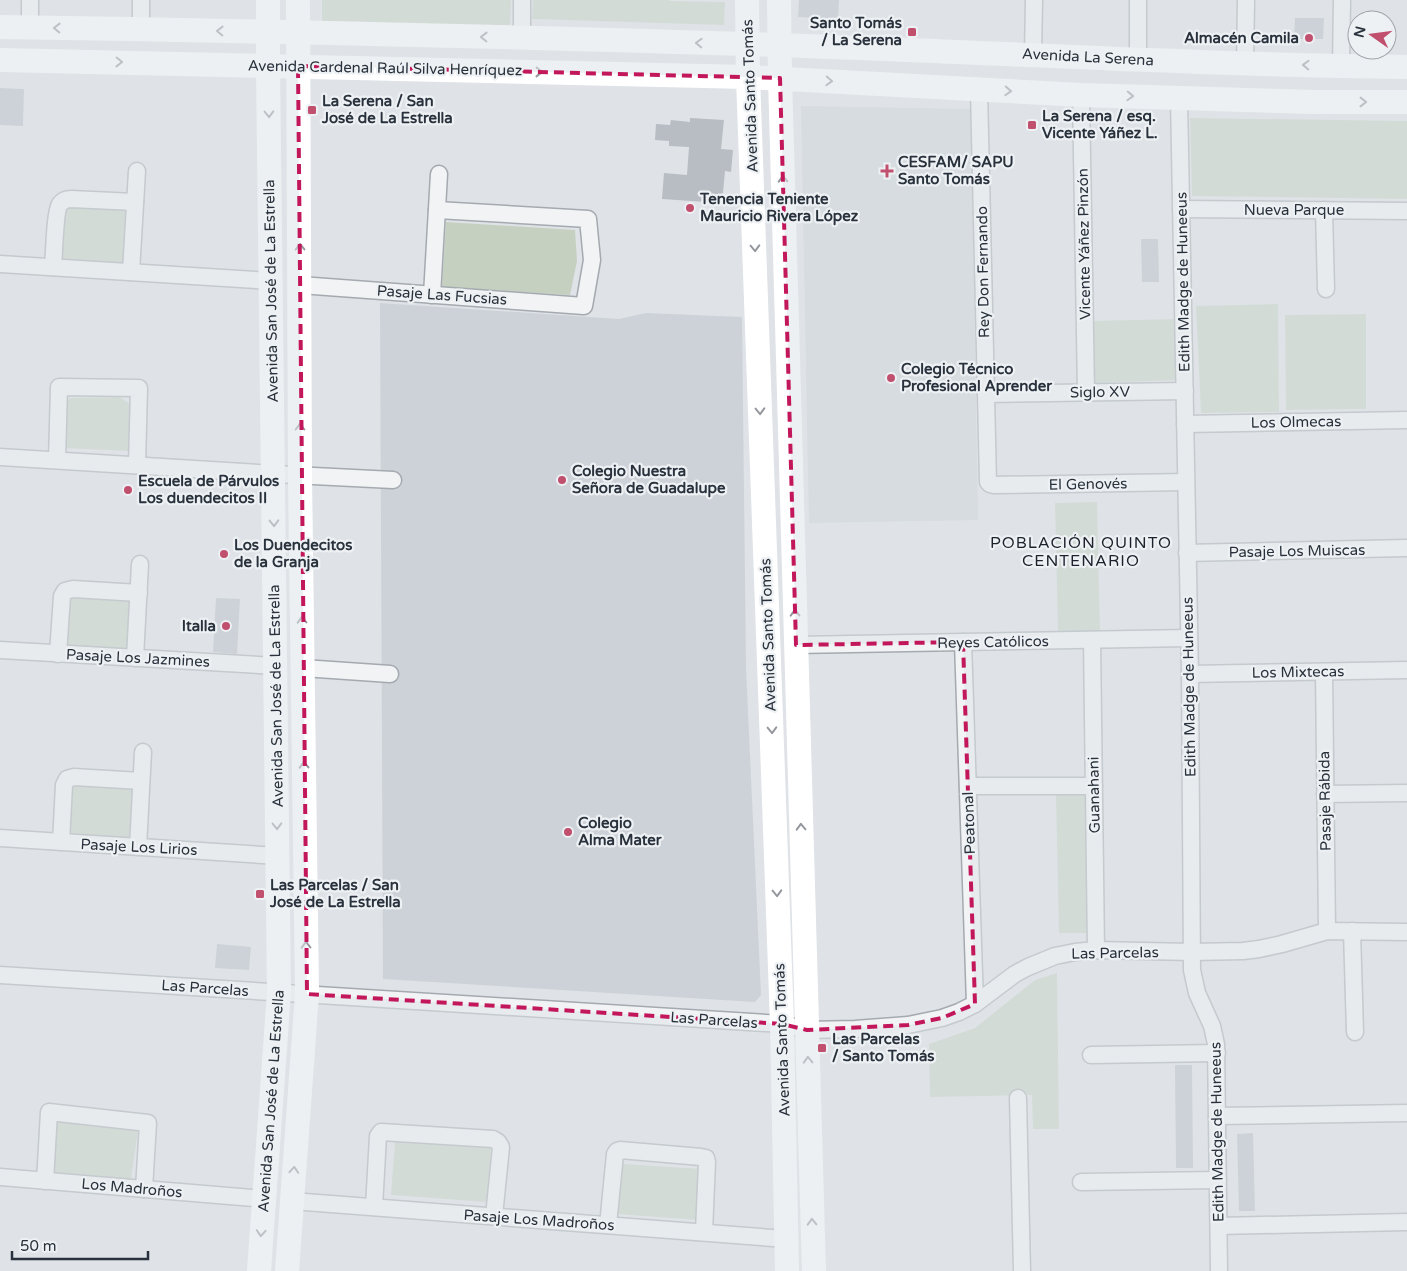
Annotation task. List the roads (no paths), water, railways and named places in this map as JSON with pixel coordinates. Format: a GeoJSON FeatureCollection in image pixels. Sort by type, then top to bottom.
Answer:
{"type":"FeatureCollection","features":[{"type":"Feature","properties":{"kind":"main road","name":"Avenida San José de La Estrella"},"geometry":{"type":"LineString","coordinates":[[258,1271],[279,992],[268,0]]}},
{"type":"Feature","properties":{"kind":"main road","name":"Avenida San José de La Estrella"},"geometry":{"type":"LineString","coordinates":[[287,1271],[307,994],[300,476],[298,0]]}},
{"type":"Feature","properties":{"kind":"main road","name":"Avenida Santo Tomás"},"geometry":{"type":"LineString","coordinates":[[747,0],[766,45],[766,78],[796,645],[814,1271]]}},
{"type":"Feature","properties":{"kind":"main road","name":"Avenida Santo Tomás"},"geometry":{"type":"LineString","coordinates":[[779,0],[766,45],[766,78],[787,1271]]}},
{"type":"Feature","properties":{"kind":"main road"},"geometry":{"type":"LineString","coordinates":[[0,27],[298,32],[766,45]]}},
{"type":"Feature","properties":{"kind":"main road","name":"Avenida La Serena"},"geometry":{"type":"LineString","coordinates":[[766,45],[1245,64],[1407,67]]}},
{"type":"Feature","properties":{"kind":"main road","name":"Avenida Cardenal Raúl Silva Henríquez"},"geometry":{"type":"LineString","coordinates":[[0,60],[766,78]]}},
{"type":"Feature","properties":{"kind":"main road"},"geometry":{"type":"LineString","coordinates":[[766,78],[1082,95],[1314,102],[1407,102]]}},
{"type":"Feature","properties":{"kind":"street"},"geometry":{"type":"LineString","coordinates":[[30,0],[30,27]]}},
{"type":"Feature","properties":{"kind":"street"},"geometry":{"type":"LineString","coordinates":[[141,0],[141,29]]}},
{"type":"Feature","properties":{"kind":"street"},"geometry":{"type":"LineString","coordinates":[[522,0],[522,38]]}},
{"type":"Feature","properties":{"kind":"street"},"geometry":{"type":"LineString","coordinates":[[1033,55],[1034,0]]}},
{"type":"Feature","properties":{"kind":"street"},"geometry":{"type":"LineString","coordinates":[[1138,0],[1138,60]]}},
{"type":"Feature","properties":{"kind":"street"},"geometry":{"type":"LineString","coordinates":[[1245,64],[1246,0]]}},
{"type":"Feature","properties":{"kind":"street"},"geometry":{"type":"LineString","coordinates":[[1341,66],[1342,0]]}},
{"type":"Feature","properties":{"kind":"street","name":"Rey Don Fernando"},"geometry":{"type":"LineString","coordinates":[[979,90],[988,480],[990,484]]}},
{"type":"Feature","properties":{"kind":"street","name":"Vicente Yáñez Pinzón"},"geometry":{"type":"LineString","coordinates":[[1082,95],[1086,392]]}},
{"type":"Feature","properties":{"kind":"street","name":"Edith Madge de Huneeus"},"geometry":{"type":"LineString","coordinates":[[1179,98],[1190,674],[1192,970],[1194,985],[1212,1026],[1217,1053],[1219,1271]]}},
{"type":"Feature","properties":{"kind":"street"},"geometry":{"type":"LineString","coordinates":[[132,272],[137,171]]}},
{"type":"Feature","properties":{"kind":"street"},"geometry":{"type":"LineString","coordinates":[[432,295],[439,174]]}},
{"type":"Feature","properties":{"kind":"street"},"geometry":{"type":"LineString","coordinates":[[53,267],[58,211],[62,202],[70,199],[135,202]]}},
{"type":"Feature","properties":{"kind":"street","name":"Nueva Parque"},"geometry":{"type":"LineString","coordinates":[[1181,209],[1407,211]]}},
{"type":"Feature","properties":{"kind":"street","name":"Pasaje Las Fucsias"},"geometry":{"type":"LineString","coordinates":[[300,285],[584,306],[592,260],[588,219],[437,210]]}},
{"type":"Feature","properties":{"kind":"street"},"geometry":{"type":"LineString","coordinates":[[1324,210],[1326,288]]}},
{"type":"Feature","properties":{"kind":"street"},"geometry":{"type":"LineString","coordinates":[[0,264],[272,281]]}},
{"type":"Feature","properties":{"kind":"street"},"geometry":{"type":"LineString","coordinates":[[57,460],[59,387],[138,388],[137,465]]}},
{"type":"Feature","properties":{"kind":"street","name":"Siglo XV"},"geometry":{"type":"LineString","coordinates":[[986,394],[1185,392]]}},
{"type":"Feature","properties":{"kind":"street","name":"Los Olmecas"},"geometry":{"type":"LineString","coordinates":[[1185,424],[1407,420]]}},
{"type":"Feature","properties":{"kind":"street"},"geometry":{"type":"LineString","coordinates":[[0,457],[393,480]]}},
{"type":"Feature","properties":{"kind":"street","name":"El Genovés"},"geometry":{"type":"LineString","coordinates":[[990,484],[1186,482]]}},
{"type":"Feature","properties":{"kind":"street","name":"Pasaje Los Muiscas"},"geometry":{"type":"LineString","coordinates":[[1187,553],[1407,548]]}},
{"type":"Feature","properties":{"kind":"street"},"geometry":{"type":"LineString","coordinates":[[135,658],[140,564]]}},
{"type":"Feature","properties":{"kind":"street"},"geometry":{"type":"LineString","coordinates":[[58,654],[62,596],[65,591],[73,589],[139,593]]}},
{"type":"Feature","properties":{"kind":"street","name":"Reyes Católicos"},"geometry":{"type":"LineString","coordinates":[[796,645],[1189,638]]}},
{"type":"Feature","properties":{"kind":"street","name":"Guanahani"},"geometry":{"type":"LineString","coordinates":[[1092,640],[1096,950]]}},
{"type":"Feature","properties":{"kind":"street","name":"Peatonal"},"geometry":{"type":"LineString","coordinates":[[962,642],[975,1004]]}},
{"type":"Feature","properties":{"kind":"street","name":"Pasaje Los Jazmines"},"geometry":{"type":"LineString","coordinates":[[0,650],[276,666]]}},
{"type":"Feature","properties":{"kind":"street"},"geometry":{"type":"LineString","coordinates":[[303,668],[390,674]]}},
{"type":"Feature","properties":{"kind":"street","name":"Los Mixtecas"},"geometry":{"type":"LineString","coordinates":[[1190,674],[1407,670]]}},
{"type":"Feature","properties":{"kind":"street","name":"Pasaje Rábida"},"geometry":{"type":"LineString","coordinates":[[1324,672],[1327,932]]}},
{"type":"Feature","properties":{"kind":"street"},"geometry":{"type":"LineString","coordinates":[[138,847],[143,752]]}},
{"type":"Feature","properties":{"kind":"street"},"geometry":{"type":"LineString","coordinates":[[61,842],[64,785],[67,779],[74,777],[141,781]]}},
{"type":"Feature","properties":{"kind":"street"},"geometry":{"type":"LineString","coordinates":[[968,786],[1094,786]]}},
{"type":"Feature","properties":{"kind":"street"},"geometry":{"type":"LineString","coordinates":[[1325,794],[1407,793]]}},
{"type":"Feature","properties":{"kind":"street","name":"Pasaje Los Lirios"},"geometry":{"type":"LineString","coordinates":[[0,838],[278,856]]}},
{"type":"Feature","properties":{"kind":"street"},"geometry":{"type":"LineString","coordinates":[[1352,931],[1355,1032]]}},
{"type":"Feature","properties":{"kind":"street","name":"Las Parcelas"},"geometry":{"type":"LineString","coordinates":[[0,975],[782,1024],[807,1030],[855,1029],[908,1025],[942,1018],[975,1004],[1015,974],[1041,961],[1075,952],[1096,950],[1243,951],[1282,944],[1327,932],[1407,932]]}},
{"type":"Feature","properties":{"kind":"street"},"geometry":{"type":"LineString","coordinates":[[1091,1055],[1217,1053]]}},
{"type":"Feature","properties":{"kind":"street"},"geometry":{"type":"LineString","coordinates":[[1018,1098],[1022,1271]]}},
{"type":"Feature","properties":{"kind":"street"},"geometry":{"type":"LineString","coordinates":[[45,1181],[49,1112],[148,1123],[144,1189]]}},
{"type":"Feature","properties":{"kind":"street"},"geometry":{"type":"LineString","coordinates":[[1217,1116],[1407,1113]]}},
{"type":"Feature","properties":{"kind":"street"},"geometry":{"type":"LineString","coordinates":[[374,1207],[378,1136],[381,1132],[493,1139],[500,1146],[494,1216]]}},
{"type":"Feature","properties":{"kind":"street"},"geometry":{"type":"LineString","coordinates":[[608,1225],[615,1154],[616,1151],[620,1150],[706,1158],[704,1232]]}},
{"type":"Feature","properties":{"kind":"street","name":"Los Madroños"},"geometry":{"type":"LineString","coordinates":[[0,1177],[264,1199]]}},
{"type":"Feature","properties":{"kind":"street"},"geometry":{"type":"LineString","coordinates":[[1081,1182],[1218,1180]]}},
{"type":"Feature","properties":{"kind":"street","name":"Pasaje Los Madroños"},"geometry":{"type":"LineString","coordinates":[[292,1201],[786,1239]]}},
{"type":"Feature","properties":{"kind":"street"},"geometry":{"type":"LineString","coordinates":[[1218,1226],[1407,1222]]}},
{"type":"Feature","properties":{"kind":"place","name":"Santo Tomás / La Serena"},"geometry":{"type":"Point","coordinates":[912,32]}},
{"type":"Feature","properties":{"kind":"place","name":"Almacén Camila"},"geometry":{"type":"Point","coordinates":[1309,38]}},
{"type":"Feature","properties":{"kind":"place","name":"La Serena / San José de La Estrella"},"geometry":{"type":"Point","coordinates":[312,110]}},
{"type":"Feature","properties":{"kind":"place","name":"La Serena / esq. Vicente Yáñez L."},"geometry":{"type":"Point","coordinates":[1032,125]}},
{"type":"Feature","properties":{"kind":"place","name":"CESFAM/ SAPU Santo Tomás"},"geometry":{"type":"Point","coordinates":[887,171]}},
{"type":"Feature","properties":{"kind":"place","name":"Tenencia Teniente Mauricio Rivera López"},"geometry":{"type":"Point","coordinates":[690,208]}},
{"type":"Feature","properties":{"kind":"place","name":"Colegio Técnico Profesional Aprender"},"geometry":{"type":"Point","coordinates":[891,378]}},
{"type":"Feature","properties":{"kind":"place","name":"Colegio Nuestra Señora de Guadalupe"},"geometry":{"type":"Point","coordinates":[562,480]}},
{"type":"Feature","properties":{"kind":"place","name":"Escuela de Párvulos Los duendecitos II"},"geometry":{"type":"Point","coordinates":[128,490]}},
{"type":"Feature","properties":{"kind":"place","name":"Los Duendecitos de la Granja"},"geometry":{"type":"Point","coordinates":[224,554]}},
{"type":"Feature","properties":{"kind":"place","name":"Italla"},"geometry":{"type":"Point","coordinates":[226,626]}},
{"type":"Feature","properties":{"kind":"place","name":"Colegio Alma Mater"},"geometry":{"type":"Point","coordinates":[568,832]}},
{"type":"Feature","properties":{"kind":"place","name":"Las Parcelas / San José de La Estrella"},"geometry":{"type":"Point","coordinates":[260,894]}},
{"type":"Feature","properties":{"kind":"place","name":"Las Parcelas / Santo Tomás"},"geometry":{"type":"Point","coordinates":[822,1048]}},
{"type":"Feature","properties":{"kind":"district","name":"POBLACIÓN QUINTO CENTENARIO"},"geometry":{"type":"Point","coordinates":[1081,551]}}]}
